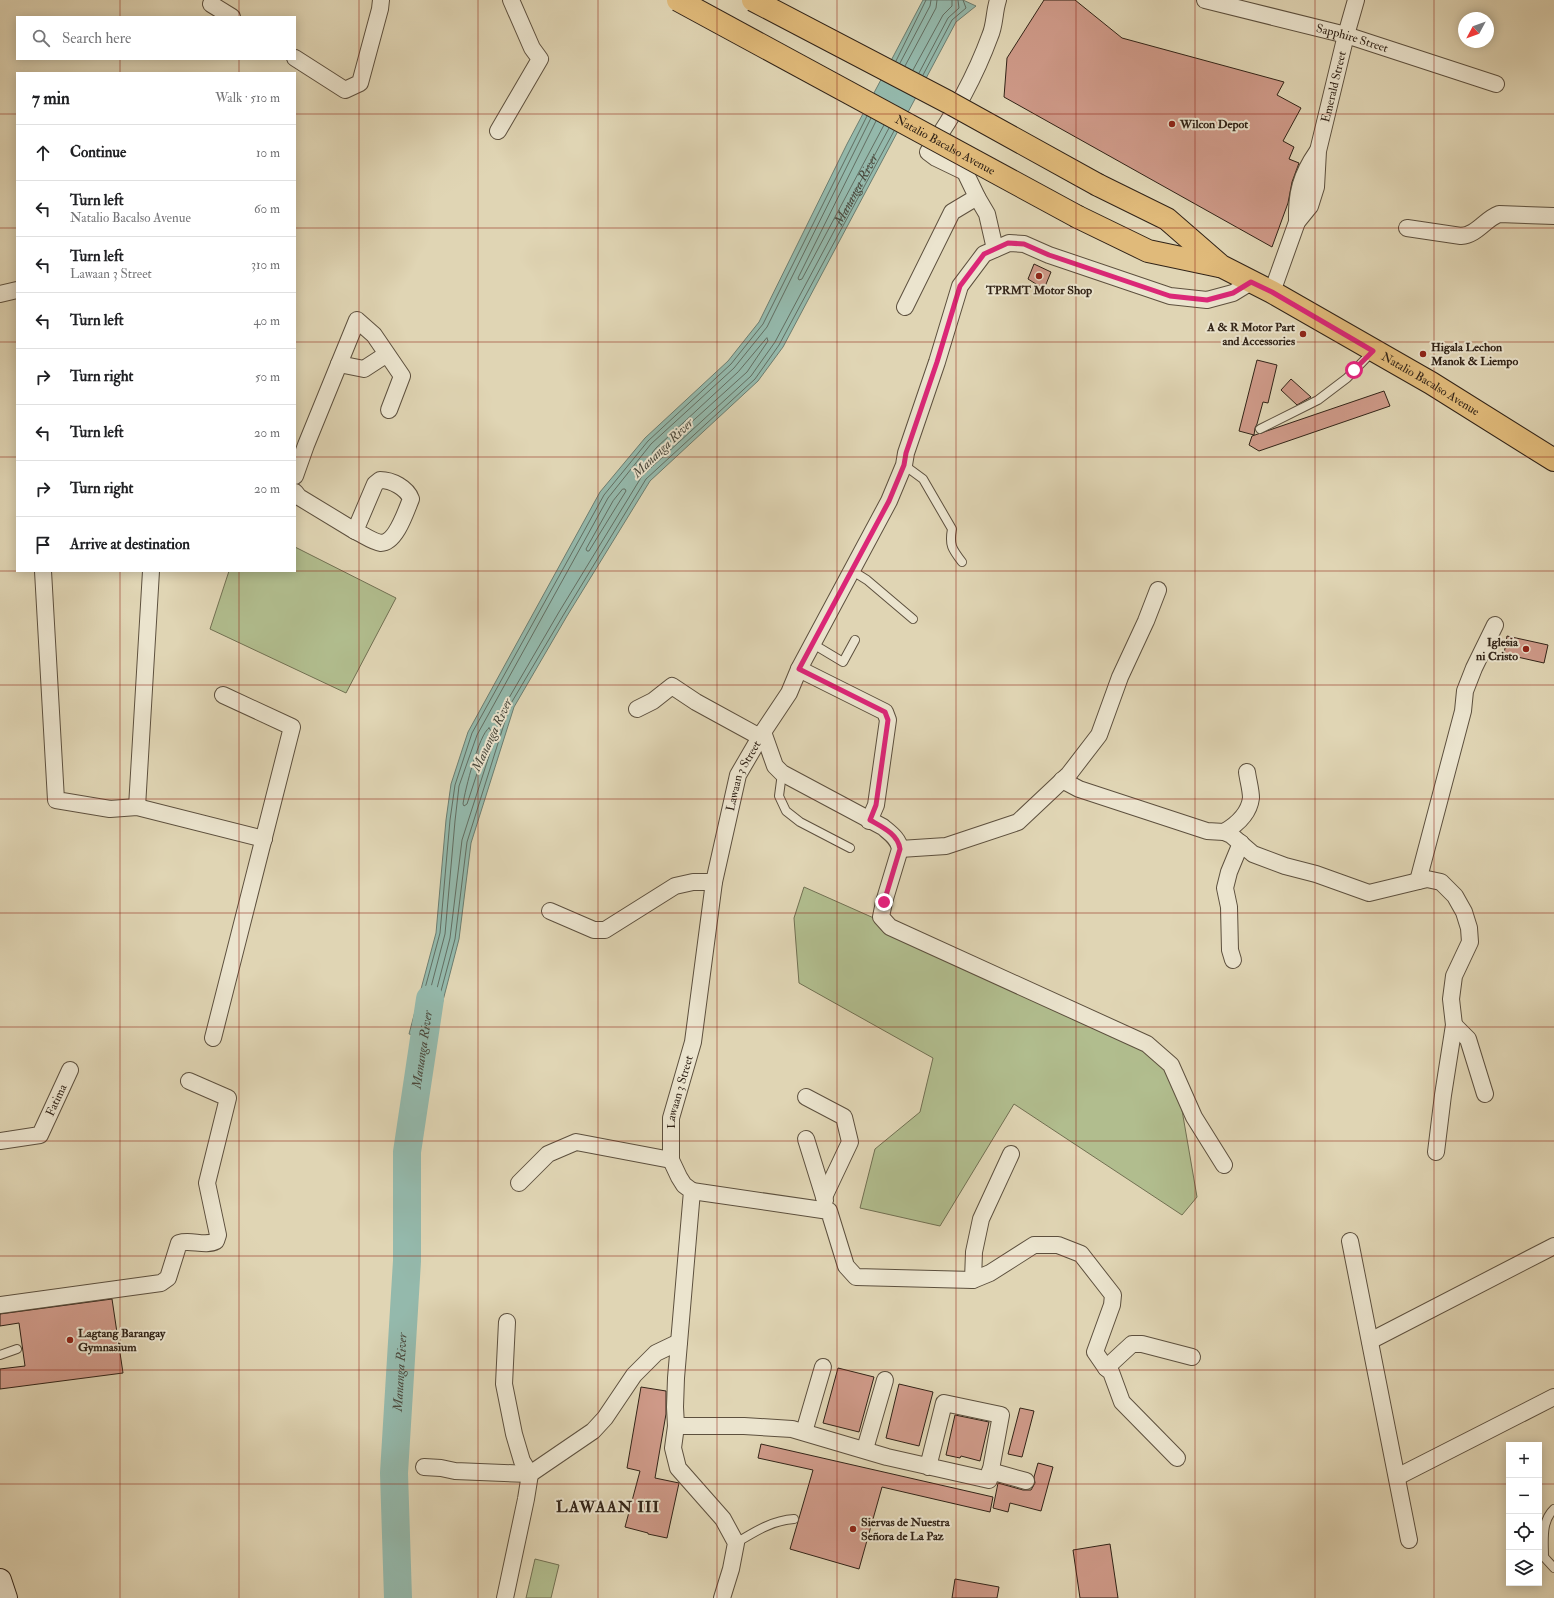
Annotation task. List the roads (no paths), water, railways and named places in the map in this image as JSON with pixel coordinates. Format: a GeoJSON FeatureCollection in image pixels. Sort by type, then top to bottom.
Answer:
{"type":"FeatureCollection","features":[{"type":"Feature","properties":{"kind":"main road","name":"Natalio Bacalso Avenue"},"geometry":{"type":"LineString","coordinates":[[678,0],[1078,217],[1148,251],[1221,266]]}},
{"type":"Feature","properties":{"kind":"main road","name":"Natalio Bacalso Avenue"},"geometry":{"type":"LineString","coordinates":[[754,0],[941,98],[1098,184],[1167,219],[1221,266],[1272,292],[1437,387],[1554,460]]}},
{"type":"Feature","properties":{"kind":"main road"},"geometry":{"type":"LineString","coordinates":[[0,1580],[6,1598]]}},
{"type":"Feature","properties":{"kind":"street"},"geometry":{"type":"LineString","coordinates":[[296,59],[345,90],[360,83],[380,9],[381,0]]}},
{"type":"Feature","properties":{"kind":"street"},"geometry":{"type":"LineString","coordinates":[[498,131],[540,59],[532,48],[511,0]]}},
{"type":"Feature","properties":{"kind":"street"},"geometry":{"type":"LineString","coordinates":[[995,249],[988,214],[977,197],[965,172],[936,158],[928,152],[948,124],[968,88],[991,34],[998,0]]}},
{"type":"Feature","properties":{"kind":"street","name":"Sapphire Street"},"geometry":{"type":"LineString","coordinates":[[1205,0],[1346,35],[1496,84]]}},
{"type":"Feature","properties":{"kind":"street","name":"Emerald Street"},"geometry":{"type":"LineString","coordinates":[[1272,292],[1297,222],[1296,206],[1299,187],[1309,163],[1318,151],[1356,0]]}},
{"type":"Feature","properties":{"kind":"street"},"geometry":{"type":"LineString","coordinates":[[211,4],[230,16]]}},
{"type":"Feature","properties":{"kind":"street"},"geometry":{"type":"LineString","coordinates":[[904,307],[952,212],[977,197]]}},
{"type":"Feature","properties":{"kind":"street"},"geometry":{"type":"LineString","coordinates":[[1407,228],[1461,236],[1473,233],[1494,216],[1499,214],[1554,216]]}},
{"type":"Feature","properties":{"kind":"street","name":"Lawaan 3 Street"},"geometry":{"type":"LineString","coordinates":[[692,1191],[684,1185],[671,1160],[671,1118],[693,1042],[714,882],[738,775],[761,735],[789,693],[799,669],[889,501],[904,465],[906,453],[935,369],[960,286],[984,254],[1008,243],[1024,244],[1049,255],[1170,296],[1207,300],[1233,293],[1251,282]]}},
{"type":"Feature","properties":{"kind":"street"},"geometry":{"type":"LineString","coordinates":[[0,294],[16,290]]}},
{"type":"Feature","properties":{"kind":"street"},"geometry":{"type":"LineString","coordinates":[[296,469],[300,442],[339,364],[357,320],[374,335],[402,376],[389,410]]}},
{"type":"Feature","properties":{"kind":"street"},"geometry":{"type":"LineString","coordinates":[[339,364],[364,369],[388,354]]}},
{"type":"Feature","properties":{"kind":"street"},"geometry":{"type":"LineString","coordinates":[[296,493],[299,497],[355,531]]}},
{"type":"Feature","properties":{"kind":"street"},"geometry":{"type":"LineString","coordinates":[[43,572],[56,800],[110,809],[137,807],[264,839]]}},
{"type":"Feature","properties":{"kind":"street"},"geometry":{"type":"LineString","coordinates":[[137,807],[151,572]]}},
{"type":"Feature","properties":{"kind":"street"},"geometry":{"type":"LineString","coordinates":[[900,849],[946,846],[1018,822],[1069,774],[1099,735],[1120,677],[1146,621],[1158,590]]}},
{"type":"Feature","properties":{"kind":"street"},"geometry":{"type":"LineString","coordinates":[[1418,881],[1463,711],[1465,691],[1474,668],[1495,625]]}},
{"type":"Feature","properties":{"kind":"street"},"geometry":{"type":"LineString","coordinates":[[799,669],[885,712],[888,720],[886,736],[876,805],[870,820]]}},
{"type":"Feature","properties":{"kind":"street"},"geometry":{"type":"LineString","coordinates":[[637,709],[653,701],[672,686],[696,702],[761,735],[775,766],[782,772],[870,820],[892,834],[900,849],[881,917],[890,927],[1146,1044],[1171,1065],[1194,1117],[1224,1165]]}},
{"type":"Feature","properties":{"kind":"street"},"geometry":{"type":"LineString","coordinates":[[213,1038],[292,727],[223,695]]}},
{"type":"Feature","properties":{"kind":"street"},"geometry":{"type":"LineString","coordinates":[[1224,832],[1235,826],[1247,811],[1250,798],[1247,772]]}},
{"type":"Feature","properties":{"kind":"street"},"geometry":{"type":"LineString","coordinates":[[1062,780],[1079,790],[1199,829],[1224,832],[1231,835],[1253,854],[1369,893],[1427,879],[1441,882],[1451,891],[1464,912],[1469,928],[1470,942],[1454,976],[1452,999],[1454,1025],[1436,1152]]}},
{"type":"Feature","properties":{"kind":"street"},"geometry":{"type":"LineString","coordinates":[[1233,960],[1230,950],[1229,907],[1225,888],[1229,872],[1241,843]]}},
{"type":"Feature","properties":{"kind":"street"},"geometry":{"type":"LineString","coordinates":[[550,911],[594,930],[605,930],[675,886],[693,882],[714,882]]}},
{"type":"Feature","properties":{"kind":"street"},"geometry":{"type":"LineString","coordinates":[[1454,1025],[1468,1039],[1485,1094]]}},
{"type":"Feature","properties":{"kind":"street","name":"Fatima"},"geometry":{"type":"LineString","coordinates":[[0,1141],[40,1135],[70,1070]]}},
{"type":"Feature","properties":{"kind":"street"},"geometry":{"type":"LineString","coordinates":[[0,1305],[161,1283],[168,1278],[179,1243],[185,1241],[211,1244],[216,1241],[218,1234],[208,1183],[228,1098],[189,1081]]}},
{"type":"Feature","properties":{"kind":"street"},"geometry":{"type":"LineString","coordinates":[[806,1097],[844,1117],[850,1142],[826,1204]]}},
{"type":"Feature","properties":{"kind":"street"},"geometry":{"type":"LineString","coordinates":[[806,1139],[846,1266],[856,1277],[973,1280],[990,1273],[1034,1245],[1058,1245],[1081,1254],[1112,1295],[1112,1305],[1095,1352],[1106,1368],[1111,1372],[1122,1402],[1176,1458]]}},
{"type":"Feature","properties":{"kind":"street"},"geometry":{"type":"LineString","coordinates":[[520,1183],[548,1154],[576,1142],[671,1160]]}},
{"type":"Feature","properties":{"kind":"street"},"geometry":{"type":"LineString","coordinates":[[973,1280],[974,1252],[981,1219],[1011,1154]]}},
{"type":"Feature","properties":{"kind":"street"},"geometry":{"type":"LineString","coordinates":[[722,1598],[731,1569],[736,1543],[723,1519],[678,1468],[673,1448],[676,1426],[675,1407],[679,1342],[692,1191],[826,1204]]}},
{"type":"Feature","properties":{"kind":"street"},"geometry":{"type":"LineString","coordinates":[[1350,1241],[1409,1540]]}},
{"type":"Feature","properties":{"kind":"street"},"geometry":{"type":"LineString","coordinates":[[1370,1341],[1554,1246]]}},
{"type":"Feature","properties":{"kind":"street"},"geometry":{"type":"LineString","coordinates":[[505,1598],[530,1474],[522,1461],[514,1434],[504,1384],[507,1322]]}},
{"type":"Feature","properties":{"kind":"street"},"geometry":{"type":"LineString","coordinates":[[424,1467],[455,1471],[530,1474],[593,1430],[605,1418],[634,1375],[656,1353],[679,1342]]}},
{"type":"Feature","properties":{"kind":"street"},"geometry":{"type":"LineString","coordinates":[[1106,1368],[1132,1344],[1142,1344],[1192,1357]]}},
{"type":"Feature","properties":{"kind":"street"},"geometry":{"type":"LineString","coordinates":[[804,1432],[823,1367]]}},
{"type":"Feature","properties":{"kind":"street"},"geometry":{"type":"LineString","coordinates":[[865,1449],[885,1380]]}},
{"type":"Feature","properties":{"kind":"street"},"geometry":{"type":"LineString","coordinates":[[1397,1477],[1554,1397]]}},
{"type":"Feature","properties":{"kind":"street"},"geometry":{"type":"LineString","coordinates":[[676,1426],[792,1429],[928,1467],[989,1480],[1001,1415],[944,1403],[928,1467]]}},
{"type":"Feature","properties":{"kind":"street"},"geometry":{"type":"LineString","coordinates":[[990,1471],[1026,1481]]}},
{"type":"Feature","properties":{"kind":"lane"},"geometry":{"type":"LineString","coordinates":[[1260,429],[1318,400],[1347,378],[1373,351]]}},
{"type":"Feature","properties":{"kind":"lane"},"geometry":{"type":"LineString","coordinates":[[904,465],[917,474],[929,488],[938,507],[952,529],[950,540],[954,551],[962,562]]}},
{"type":"Feature","properties":{"kind":"lane"},"geometry":{"type":"LineString","coordinates":[[851,570],[867,580],[914,619]]}},
{"type":"Feature","properties":{"kind":"lane"},"geometry":{"type":"LineString","coordinates":[[813,644],[843,662],[855,640]]}},
{"type":"Feature","properties":{"kind":"lane"},"geometry":{"type":"LineString","coordinates":[[782,772],[779,796],[786,811],[800,822],[850,848]]}},
{"type":"Feature","properties":{"kind":"lane"},"geometry":{"type":"LineString","coordinates":[[0,1355],[17,1349]]}},
{"type":"Feature","properties":{"kind":"lane"},"geometry":{"type":"LineString","coordinates":[[1554,1509],[1548,1515],[1545,1528],[1544,1557],[1554,1568]]}},
{"type":"Feature","properties":{"kind":"lane"},"geometry":{"type":"LineString","coordinates":[[736,1543],[774,1522],[794,1519]]}},
{"type":"Feature","properties":{"kind":"water"},"geometry":{"type":"Polygon","coordinates":[[[923,0],[963,0],[976,6],[956,22],[783,347],[758,381],[650,481],[567,616],[514,707],[471,843],[459,939],[433,1039],[409,1034],[436,933],[446,820],[451,784],[468,732],[600,492],[645,438],[728,361],[759,322],[847,144],[923,0]]]}},
{"type":"Feature","properties":{"kind":"waterway","name":"Mananga River"},"geometry":{"type":"LineString","coordinates":[[398,1598],[394,1473],[407,1261],[407,1152],[430,999]]}},
{"type":"Feature","properties":{"kind":"place","name":"Wilcon Depot"},"geometry":{"type":"Point","coordinates":[1172,124]}},
{"type":"Feature","properties":{"kind":"place","name":"TPRMT Motor Shop"},"geometry":{"type":"Point","coordinates":[1039,276]}},
{"type":"Feature","properties":{"kind":"place","name":"A & R Motor Part and Accessories"},"geometry":{"type":"Point","coordinates":[1303,334]}},
{"type":"Feature","properties":{"kind":"place","name":"Higala Lechon Manok & Liempo"},"geometry":{"type":"Point","coordinates":[1423,354]}},
{"type":"Feature","properties":{"kind":"place","name":"Iglesia ni Cristo"},"geometry":{"type":"Point","coordinates":[1526,649]}},
{"type":"Feature","properties":{"kind":"place","name":"Lagtang Barangay Gymnasium"},"geometry":{"type":"Point","coordinates":[70,1340]}},
{"type":"Feature","properties":{"kind":"place","name":"Siervas de Nuestra Señora de La Paz"},"geometry":{"type":"Point","coordinates":[853,1529]}},
{"type":"Feature","properties":{"kind":"district","name":"LAWAAN III"},"geometry":{"type":"Point","coordinates":[608,1507]}}]}
